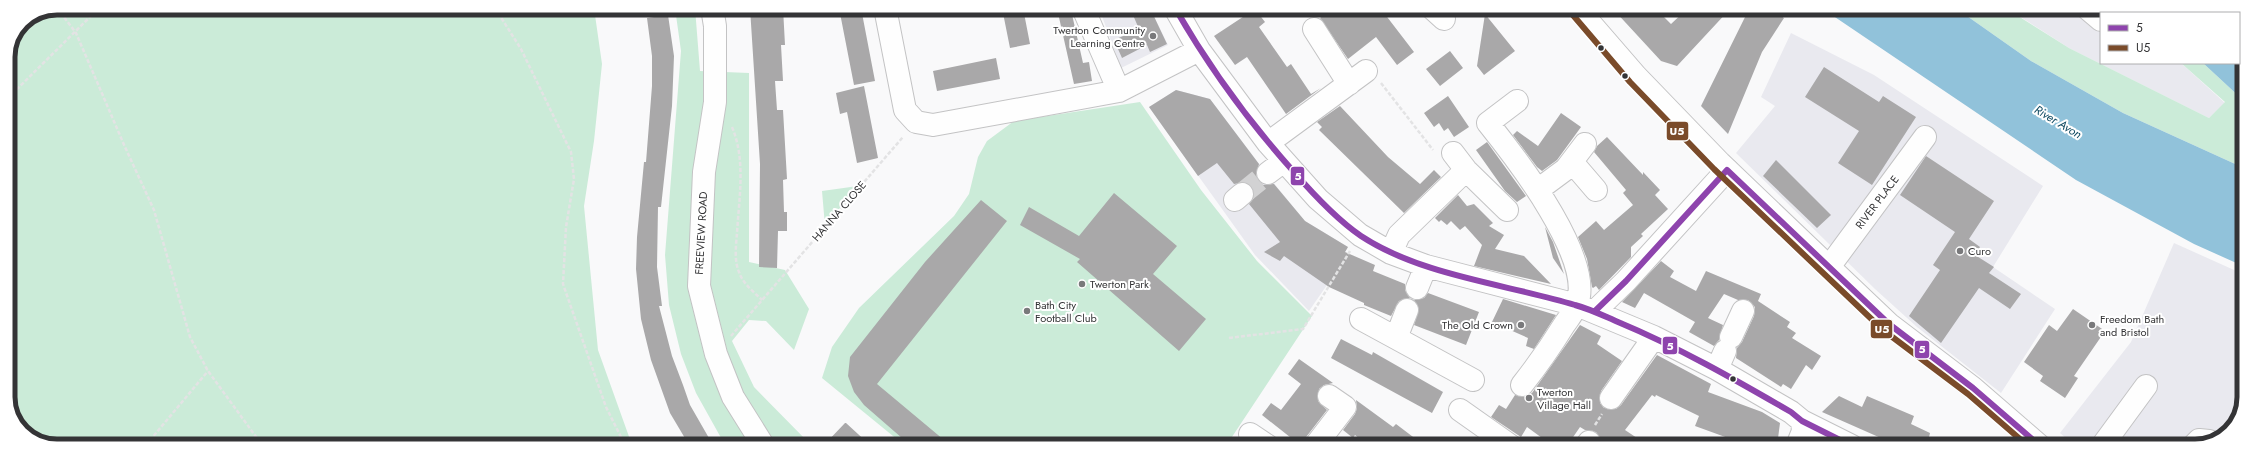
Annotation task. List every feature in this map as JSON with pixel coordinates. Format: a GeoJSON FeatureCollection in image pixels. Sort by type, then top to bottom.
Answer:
{"type":"FeatureCollection","features":[{"type":"Feature","properties":{"kind":"main road","name":"FREEVIEW ROAD"},"geometry":{"type":"LineString","coordinates":[[713,15],[715,33],[715,102],[704,172],[699,286],[716,354],[733,397],[759,439]]}},
{"type":"Feature","properties":{"kind":"main road"},"geometry":{"type":"LineString","coordinates":[[886,15],[902,100],[908,113],[916,122],[933,125],[1119,91],[1199,50]]}},
{"type":"Feature","properties":{"kind":"main road"},"geometry":{"type":"LineString","coordinates":[[1086,15],[1119,91]]}},
{"type":"Feature","properties":{"kind":"main road"},"geometry":{"type":"LineString","coordinates":[[1184,15],[1199,50],[1268,143],[1276,167],[1323,204],[1360,236],[1391,253],[1426,266],[1586,308],[1654,337],[1724,352],[1784,408],[1802,422],[1837,439]]}},
{"type":"Feature","properties":{"kind":"main road"},"geometry":{"type":"LineString","coordinates":[[1583,15],[1636,76],[1727,170],[1828,267],[1889,324],[1973,388],[2032,439]]}},
{"type":"Feature","properties":{"kind":"main road"},"geometry":{"type":"LineString","coordinates":[[1314,29],[1349,84]]}},
{"type":"Feature","properties":{"kind":"main road"},"geometry":{"type":"LineString","coordinates":[[1268,143],[1366,71]]}},
{"type":"Feature","properties":{"kind":"main road"},"geometry":{"type":"LineString","coordinates":[[1517,101],[1488,123],[1539,189],[1567,245],[1577,273],[1580,291],[1586,308]]}},
{"type":"Feature","properties":{"kind":"main road","name":"RIVER PLACE"},"geometry":{"type":"LineString","coordinates":[[1828,267],[1925,137]]}},
{"type":"Feature","properties":{"kind":"main road"},"geometry":{"type":"LineString","coordinates":[[1539,189],[1566,169],[1585,144]]}},
{"type":"Feature","properties":{"kind":"main road"},"geometry":{"type":"LineString","coordinates":[[1445,154],[1466,170],[1508,210]]}},
{"type":"Feature","properties":{"kind":"main road"},"geometry":{"type":"LineString","coordinates":[[1572,162],[1596,190]]}},
{"type":"Feature","properties":{"kind":"main road"},"geometry":{"type":"LineString","coordinates":[[1391,253],[1399,235],[1466,170]]}},
{"type":"Feature","properties":{"kind":"main road"},"geometry":{"type":"LineString","coordinates":[[1522,385],[1548,350],[1586,308],[1626,281],[1727,170]]}},
{"type":"Feature","properties":{"kind":"main road"},"geometry":{"type":"LineString","coordinates":[[1417,288],[1426,266]]}},
{"type":"Feature","properties":{"kind":"main road"},"geometry":{"type":"LineString","coordinates":[[1396,338],[1408,310]]}},
{"type":"Feature","properties":{"kind":"main road"},"geometry":{"type":"LineString","coordinates":[[1724,352],[1743,311]]}},
{"type":"Feature","properties":{"kind":"main road"},"geometry":{"type":"LineString","coordinates":[[1361,319],[1473,380]]}},
{"type":"Feature","properties":{"kind":"main road"},"geometry":{"type":"LineString","coordinates":[[1611,398],[1654,337]]}},
{"type":"Feature","properties":{"kind":"main road"},"geometry":{"type":"LineString","coordinates":[[2107,439],[2146,386]]}},
{"type":"Feature","properties":{"kind":"main road"},"geometry":{"type":"LineString","coordinates":[[1321,439],[1345,407],[1329,396]]}},
{"type":"Feature","properties":{"kind":"main road"},"geometry":{"type":"LineString","coordinates":[[1460,410],[1501,439]]}},
{"type":"Feature","properties":{"kind":"main road"},"geometry":{"type":"LineString","coordinates":[[1800,439],[1803,431],[1802,422]]}},
{"type":"Feature","properties":{"kind":"main road"},"geometry":{"type":"LineString","coordinates":[[1250,434],[1258,439]]}},
{"type":"Feature","properties":{"kind":"path"},"geometry":{"type":"LineString","coordinates":[[62,15],[76,33],[124,148],[154,210],[190,337],[208,371],[258,439]]}},
{"type":"Feature","properties":{"kind":"path"},"geometry":{"type":"LineString","coordinates":[[15,91],[76,33],[93,15]]}},
{"type":"Feature","properties":{"kind":"path"},"geometry":{"type":"LineString","coordinates":[[499,15],[521,49],[571,152],[574,179],[566,227],[562,284],[606,407],[622,439]]}},
{"type":"Feature","properties":{"kind":"path"},"geometry":{"type":"LineString","coordinates":[[1366,71],[1370,68],[1445,154]]}},
{"type":"Feature","properties":{"kind":"path"},"geometry":{"type":"LineString","coordinates":[[712,117],[722,118],[731,126],[737,140],[740,169],[736,251],[739,272],[749,288],[762,300]]}},
{"type":"Feature","properties":{"kind":"path","name":"HANNA CLOSE"},"geometry":{"type":"LineString","coordinates":[[730,338],[916,122]]}},
{"type":"Feature","properties":{"kind":"path"},"geometry":{"type":"LineString","coordinates":[[1229,338],[1303,329],[1360,236]]}},
{"type":"Feature","properties":{"kind":"path"},"geometry":{"type":"LineString","coordinates":[[151,439],[208,371]]}},
{"type":"Feature","properties":{"kind":"path"},"geometry":{"type":"LineString","coordinates":[[1588,439],[1611,398]]}},
{"type":"Feature","properties":{"kind":"shaded area"},"geometry":{"type":"Polygon","coordinates":[[[1102,15],[1153,15],[1168,45],[1121,68],[1102,15]]]}},
{"type":"Feature","properties":{"kind":"shaded area"},"geometry":{"type":"Polygon","coordinates":[[[2017,15],[2100,15],[2100,64],[2069,48],[2017,15]]]}},
{"type":"Feature","properties":{"kind":"shaded area"},"geometry":{"type":"Polygon","coordinates":[[[1791,33],[1874,75],[2043,186],[1993,267],[2055,309],[2001,393],[1917,327],[1875,289],[1736,153],[1775,106],[1761,97],[1791,33]]]}},
{"type":"Feature","properties":{"kind":"shaded area"},"geometry":{"type":"Polygon","coordinates":[[[2101,64],[2182,64],[2225,103],[2209,118],[2101,64]]]}},
{"type":"Feature","properties":{"kind":"shaded area"},"geometry":{"type":"Polygon","coordinates":[[[1176,90],[1210,99],[1272,181],[1305,221],[1348,247],[1327,285],[1309,311],[1255,255],[1149,107],[1176,90]]]}},
{"type":"Feature","properties":{"kind":"shaded area"},"geometry":{"type":"Polygon","coordinates":[[[2174,243],[2237,271],[2236,405],[2230,420],[2213,435],[2195,439],[2067,439],[2060,433],[2131,342],[2174,243]]]}},
{"type":"Feature","properties":{"kind":"green space"},"geometry":{"type":"Polygon","coordinates":[[[57,15],[595,15],[602,64],[594,141],[584,206],[598,350],[630,439],[57,439],[41,436],[29,428],[22,420],[18,413],[15,399],[15,57],[18,41],[27,27],[34,22],[41,18],[57,15]]]}},
{"type":"Feature","properties":{"kind":"green space"},"geometry":{"type":"Polygon","coordinates":[[[676,15],[696,15],[700,71],[749,73],[749,262],[785,270],[809,309],[794,350],[766,321],[749,320],[732,341],[754,387],[805,439],[722,439],[696,393],[681,354],[669,305],[665,255],[681,51],[676,15]]]}},
{"type":"Feature","properties":{"kind":"green space"},"geometry":{"type":"Polygon","coordinates":[[[1966,15],[2017,15],[2069,48],[2209,118],[2225,102],[2182,64],[2204,64],[2237,95],[2237,165],[2123,113],[2031,61],[1966,15]]]}},
{"type":"Feature","properties":{"kind":"green space","name":"Twerton Park"},"geometry":{"type":"Polygon","coordinates":[[[1140,102],[1201,190],[1257,261],[1312,316],[1231,439],[897,439],[822,378],[832,347],[859,308],[954,216],[969,194],[978,157],[987,141],[1014,121],[1140,102]]]}},
{"type":"Feature","properties":{"kind":"green space"},"geometry":{"type":"Polygon","coordinates":[[[858,186],[825,226],[822,191],[858,186]]]}},
{"type":"Feature","properties":{"kind":"water","name":"River Avon"},"geometry":{"type":"Polygon","coordinates":[[[1832,15],[1966,15],[2031,61],[2123,113],[2237,165],[2237,263],[2194,244],[2076,180],[1832,15]]]}},
{"type":"Feature","properties":{"kind":"water"},"geometry":{"type":"Polygon","coordinates":[[[2204,64],[2237,64],[2237,95],[2204,64]]]}},
{"type":"Feature","properties":{"kind":"building"},"geometry":{"type":"Polygon","coordinates":[[[668,15],[674,56],[672,106],[661,207],[658,207],[657,267],[662,306],[659,306],[672,356],[690,405],[710,439],[685,439],[670,413],[651,360],[641,319],[636,269],[637,237],[644,162],[646,162],[652,86],[652,56],[647,18],[668,15]]]}},
{"type":"Feature","properties":{"kind":"building"},"geometry":{"type":"Polygon","coordinates":[[[750,15],[783,15],[785,45],[781,45],[783,81],[775,81],[777,110],[783,110],[787,179],[783,180],[784,212],[787,212],[787,231],[778,231],[777,268],[759,267],[760,164],[750,15]]]}},
{"type":"Feature","properties":{"kind":"building"},"geometry":{"type":"Polygon","coordinates":[[[840,15],[862,15],[875,81],[854,85],[840,15]]]}},
{"type":"Feature","properties":{"kind":"building"},"geometry":{"type":"Polygon","coordinates":[[[1003,15],[1024,15],[1030,44],[1010,48],[1003,15]]]}},
{"type":"Feature","properties":{"kind":"building"},"geometry":{"type":"Polygon","coordinates":[[[1058,15],[1072,15],[1083,63],[1089,62],[1092,81],[1074,84],[1058,15]]]}},
{"type":"Feature","properties":{"kind":"building"},"geometry":{"type":"Polygon","coordinates":[[[1133,15],[1153,15],[1167,44],[1150,52],[1147,45],[1122,58],[1114,40],[1139,29],[1133,15]]]}},
{"type":"Feature","properties":{"kind":"building"},"geometry":{"type":"Polygon","coordinates":[[[1246,15],[1260,15],[1265,22],[1259,27],[1287,67],[1291,64],[1311,94],[1321,88],[1286,114],[1247,57],[1235,65],[1214,36],[1246,15]]]}},
{"type":"Feature","properties":{"kind":"building"},"geometry":{"type":"Polygon","coordinates":[[[1324,15],[1386,15],[1414,52],[1397,65],[1376,37],[1348,59],[1320,18],[1324,15]]]}},
{"type":"Feature","properties":{"kind":"building"},"geometry":{"type":"Polygon","coordinates":[[[1486,15],[1515,51],[1484,75],[1477,66],[1486,15]]]}},
{"type":"Feature","properties":{"kind":"building"},"geometry":{"type":"Polygon","coordinates":[[[1619,15],[1662,15],[1671,24],[1681,15],[1724,15],[1677,66],[1661,61],[1619,15]]]}},
{"type":"Feature","properties":{"kind":"building"},"geometry":{"type":"Polygon","coordinates":[[[1746,15],[1780,15],[1784,18],[1762,52],[1728,134],[1701,106],[1746,15]]]}},
{"type":"Feature","properties":{"kind":"building"},"geometry":{"type":"Polygon","coordinates":[[[1450,51],[1463,68],[1440,86],[1426,69],[1450,51]]]}},
{"type":"Feature","properties":{"kind":"building"},"geometry":{"type":"Polygon","coordinates":[[[996,58],[1000,79],[937,91],[933,71],[996,58]]]}},
{"type":"Feature","properties":{"kind":"building"},"geometry":{"type":"Polygon","coordinates":[[[1824,67],[1879,102],[1883,96],[1916,117],[1872,185],[1838,163],[1859,131],[1805,97],[1824,67]]]}},
{"type":"Feature","properties":{"kind":"building"},"geometry":{"type":"Polygon","coordinates":[[[864,86],[878,158],[857,163],[847,112],[840,114],[836,93],[864,86]]]}},
{"type":"Feature","properties":{"kind":"building"},"geometry":{"type":"Polygon","coordinates":[[[1176,90],[1210,99],[1259,164],[1256,174],[1258,181],[1263,185],[1274,184],[1305,221],[1348,247],[1345,252],[1375,265],[1373,271],[1405,284],[1405,290],[1410,298],[1399,301],[1391,316],[1364,305],[1364,303],[1329,287],[1284,256],[1280,261],[1264,252],[1280,242],[1249,204],[1254,198],[1252,186],[1246,182],[1234,184],[1217,163],[1198,176],[1149,107],[1176,90]]]}},
{"type":"Feature","properties":{"kind":"building"},"geometry":{"type":"Polygon","coordinates":[[[1448,96],[1469,127],[1454,137],[1448,128],[1444,131],[1439,123],[1434,127],[1424,113],[1448,96]]]}},
{"type":"Feature","properties":{"kind":"building"},"geometry":{"type":"Polygon","coordinates":[[[1340,106],[1388,157],[1420,184],[1434,170],[1441,177],[1404,213],[1319,130],[1322,127],[1317,122],[1340,106]]]}},
{"type":"Feature","properties":{"kind":"building"},"geometry":{"type":"Polygon","coordinates":[[[1561,113],[1581,127],[1557,160],[1542,171],[1537,167],[1513,135],[1517,131],[1538,146],[1561,113]]]}},
{"type":"Feature","properties":{"kind":"building"},"geometry":{"type":"Polygon","coordinates":[[[1607,137],[1643,175],[1643,172],[1660,190],[1655,195],[1668,209],[1641,234],[1643,236],[1631,247],[1631,257],[1599,290],[1596,286],[1593,288],[1592,287],[1587,259],[1578,237],[1596,221],[1604,230],[1633,205],[1623,193],[1626,190],[1594,152],[1597,146],[1607,137]]]}},
{"type":"Feature","properties":{"kind":"building"},"geometry":{"type":"Polygon","coordinates":[[[1487,142],[1526,196],[1517,202],[1505,191],[1476,150],[1487,142]]]}},
{"type":"Feature","properties":{"kind":"building","name":"Curo"},"geometry":{"type":"Polygon","coordinates":[[[1926,156],[1994,201],[1969,239],[1980,247],[1975,255],[1994,267],[1989,273],[2021,294],[2010,309],[1979,288],[1941,343],[1909,316],[1940,270],[1933,265],[1955,232],[1900,195],[1926,156]]]}},
{"type":"Feature","properties":{"kind":"building"},"geometry":{"type":"Polygon","coordinates":[[[1776,160],[1831,215],[1817,228],[1763,176],[1776,160]]]}},
{"type":"Feature","properties":{"kind":"building"},"geometry":{"type":"Polygon","coordinates":[[[1114,193],[1177,246],[1153,274],[1206,319],[1179,351],[1077,262],[1080,259],[1020,225],[1029,207],[1079,236],[1114,193]]]}},
{"type":"Feature","properties":{"kind":"building"},"geometry":{"type":"Polygon","coordinates":[[[1458,195],[1467,206],[1474,204],[1493,223],[1489,226],[1504,235],[1495,249],[1524,256],[1551,284],[1474,266],[1482,245],[1465,226],[1460,230],[1451,221],[1447,225],[1441,220],[1439,222],[1435,218],[1458,195]]]}},
{"type":"Feature","properties":{"kind":"building"},"geometry":{"type":"Polygon","coordinates":[[[981,200],[1007,221],[877,384],[943,439],[903,439],[864,405],[854,392],[848,376],[850,357],[925,262],[981,200]]]}},
{"type":"Feature","properties":{"kind":"building"},"geometry":{"type":"Polygon","coordinates":[[[1545,227],[1553,242],[1564,274],[1553,258],[1545,227]]]}},
{"type":"Feature","properties":{"kind":"building"},"geometry":{"type":"Polygon","coordinates":[[[1661,261],[1674,271],[1670,277],[1696,291],[1706,271],[1761,294],[1758,301],[1790,322],[1787,327],[1796,333],[1792,338],[1821,356],[1812,370],[1806,365],[1791,389],[1783,384],[1781,387],[1736,358],[1737,348],[1742,342],[1754,316],[1755,307],[1748,300],[1738,300],[1724,294],[1708,318],[1723,325],[1719,340],[1714,346],[1689,332],[1695,322],[1644,293],[1635,308],[1622,302],[1661,261]]]}},
{"type":"Feature","properties":{"kind":"building"},"geometry":{"type":"Polygon","coordinates":[[[1428,293],[1479,312],[1466,345],[1414,325],[1419,309],[1414,300],[1424,298],[1428,293]]]}},
{"type":"Feature","properties":{"kind":"building"},"geometry":{"type":"Polygon","coordinates":[[[1503,299],[1556,315],[1534,349],[1526,346],[1528,338],[1492,322],[1503,299]]]}},
{"type":"Feature","properties":{"kind":"building"},"geometry":{"type":"Polygon","coordinates":[[[2073,309],[2105,331],[2074,376],[2078,378],[2065,398],[2040,381],[2043,376],[2024,362],[2049,325],[2057,331],[2073,309]]]}},
{"type":"Feature","properties":{"kind":"building"},"geometry":{"type":"Polygon","coordinates":[[[1580,325],[1601,336],[1597,344],[1622,361],[1601,391],[1600,403],[1604,408],[1616,409],[1621,405],[1657,355],[1711,384],[1708,392],[1762,412],[1780,423],[1778,439],[1731,439],[1695,426],[1699,416],[1656,395],[1655,397],[1652,395],[1625,430],[1638,439],[1600,439],[1596,432],[1585,430],[1580,427],[1572,439],[1543,439],[1527,427],[1521,437],[1491,417],[1499,405],[1506,409],[1515,395],[1526,397],[1532,393],[1580,325]]]}},
{"type":"Feature","properties":{"kind":"building"},"geometry":{"type":"Polygon","coordinates":[[[1341,339],[1372,355],[1373,352],[1443,392],[1432,413],[1331,358],[1341,339]]]}},
{"type":"Feature","properties":{"kind":"building"},"geometry":{"type":"Polygon","coordinates":[[[1299,359],[1333,383],[1324,385],[1319,389],[1318,401],[1327,410],[1305,439],[1292,439],[1262,415],[1271,403],[1281,410],[1301,384],[1288,374],[1299,359]]]}},
{"type":"Feature","properties":{"kind":"building"},"geometry":{"type":"Polygon","coordinates":[[[1839,396],[1862,407],[1867,396],[1914,416],[1911,424],[1930,433],[1929,439],[1883,439],[1822,412],[1839,396]]]}},
{"type":"Feature","properties":{"kind":"building"},"geometry":{"type":"Polygon","coordinates":[[[1356,400],[1393,427],[1396,424],[1416,439],[1360,439],[1355,435],[1353,438],[1343,430],[1355,414],[1357,408],[1356,400]]]}},
{"type":"Feature","properties":{"kind":"building"},"geometry":{"type":"Polygon","coordinates":[[[846,423],[863,439],[830,439],[846,423]]]}},
{"type":"Feature","properties":{"kind":"tunnel"},"geometry":{"type":"LineString","coordinates":[[1242,194],[1268,173]]}},
{"type":"Feature","properties":{"kind":"transit line","name":"5"},"geometry":{"type":"LineString","coordinates":[[1179,15],[1216,73],[1261,134],[1317,198],[1361,236],[1385,250],[1410,261],[1437,270],[1548,298],[1597,313],[1662,342],[1706,364],[1791,412],[1802,421],[1838,439]]}},
{"type":"Feature","properties":{"kind":"transit line","name":"U5"},"geometry":{"type":"LineString","coordinates":[[1573,15],[1630,82],[1714,169],[1883,330],[1968,394],[2020,439]]}},
{"type":"Feature","properties":{"kind":"transit line","name":"5"},"geometry":{"type":"LineString","coordinates":[[1595,311],[1626,281],[1727,170],[1889,324],[1973,388],[2032,439]]}},
{"type":"Feature","properties":{"kind":"place","name":"Twerton Community Learning Centre"},"geometry":{"type":"Point","coordinates":[1153,36]}},
{"type":"Feature","properties":{"kind":"place","name":"Curo"},"geometry":{"type":"Point","coordinates":[1960,251]}},
{"type":"Feature","properties":{"kind":"place","name":"Twerton Park"},"geometry":{"type":"Point","coordinates":[1082,284]}},
{"type":"Feature","properties":{"kind":"place","name":"Bath City Football Club"},"geometry":{"type":"Point","coordinates":[1027,311]}},
{"type":"Feature","properties":{"kind":"place","name":"The Old Crown"},"geometry":{"type":"Point","coordinates":[1521,325]}},
{"type":"Feature","properties":{"kind":"place","name":"Freedom Bath and Bristol"},"geometry":{"type":"Point","coordinates":[2092,325]}},
{"type":"Feature","properties":{"kind":"place","name":"Twerton Village Hall"},"geometry":{"type":"Point","coordinates":[1529,398]}}]}
